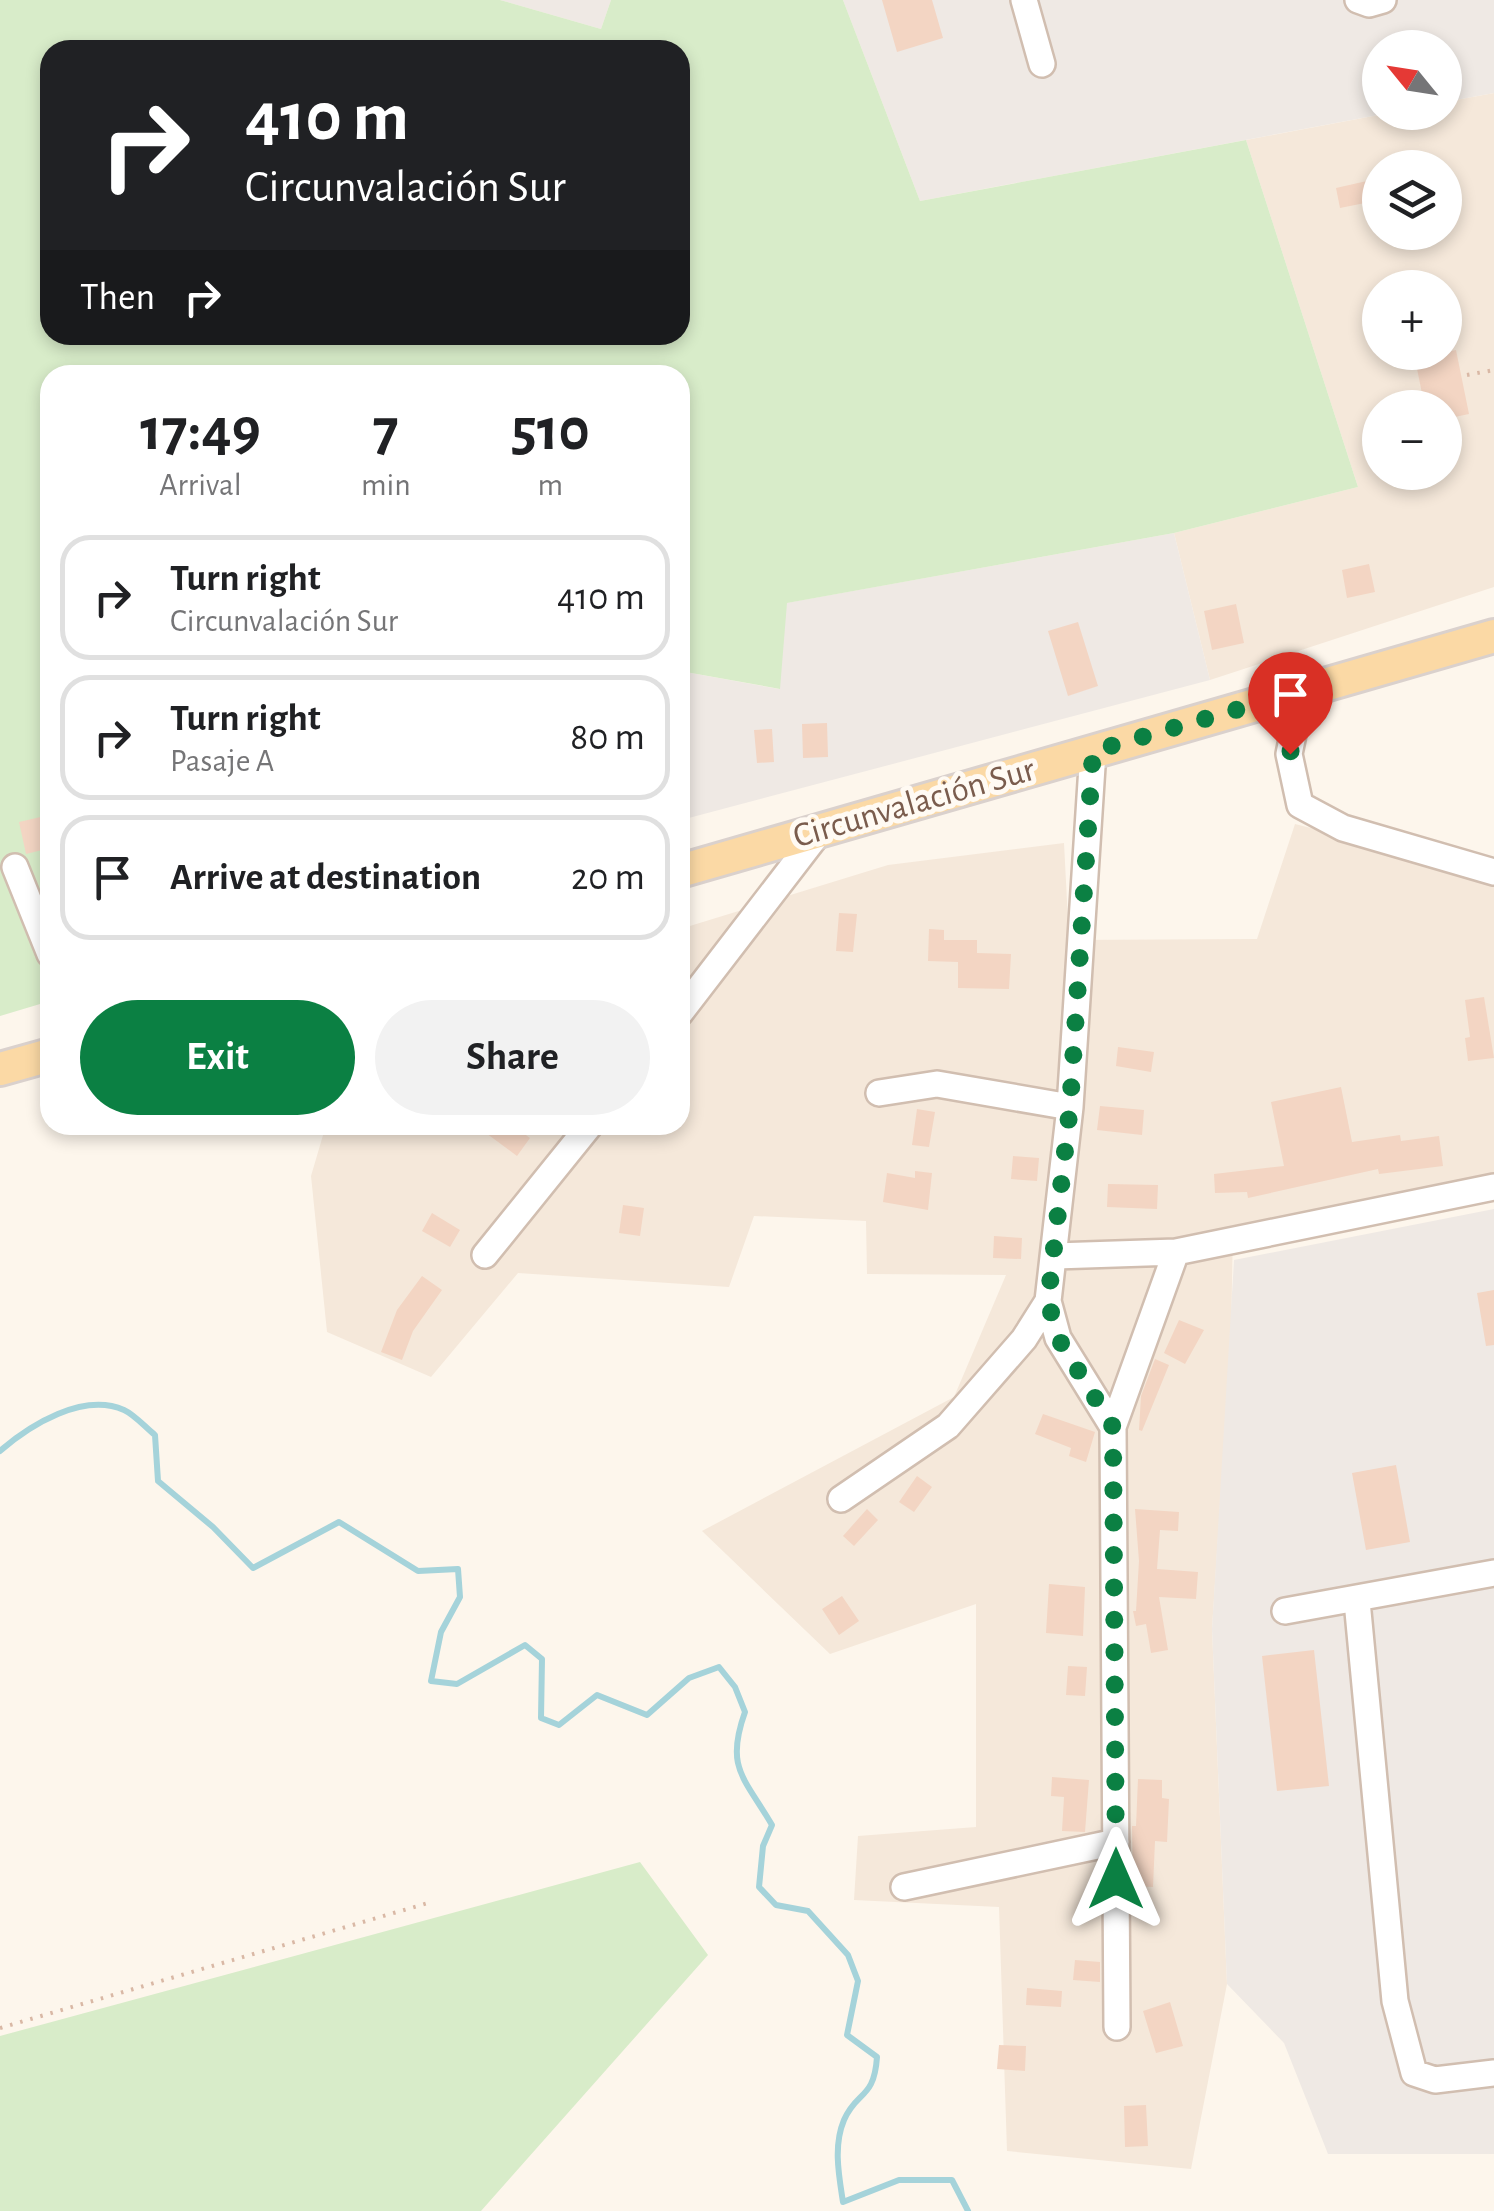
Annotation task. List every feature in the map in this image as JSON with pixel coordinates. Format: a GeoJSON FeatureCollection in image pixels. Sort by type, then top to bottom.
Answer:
{"type":"FeatureCollection","features":[{"type":"Feature","properties":{"kind":"main road","name":"Circunvalación Sur"},"geometry":{"type":"LineString","coordinates":[[690,869],[1494,636]]}},
{"type":"Feature","properties":{"kind":"main road"},"geometry":{"type":"LineString","coordinates":[[0,1069],[40,1058]]}},
{"type":"Feature","properties":{"kind":"street"},"geometry":{"type":"LineString","coordinates":[[1024,0],[1042,64]]}},
{"type":"Feature","properties":{"kind":"street"},"geometry":{"type":"LineString","coordinates":[[1358,0],[1370,4],[1383,0]]}},
{"type":"Feature","properties":{"kind":"street"},"geometry":{"type":"LineString","coordinates":[[1302,691],[1290,754],[1300,805],[1343,828],[1494,872]]}},
{"type":"Feature","properties":{"kind":"street"},"geometry":{"type":"LineString","coordinates":[[840,1499],[948,1426],[1024,1340],[1048,1301],[1070,1107],[1093,751]]}},
{"type":"Feature","properties":{"kind":"street"},"geometry":{"type":"LineString","coordinates":[[690,1000],[820,831]]}},
{"type":"Feature","properties":{"kind":"street"},"geometry":{"type":"LineString","coordinates":[[15,867],[40,929]]}},
{"type":"Feature","properties":{"kind":"street"},"geometry":{"type":"LineString","coordinates":[[879,1093],[938,1084],[1070,1107]]}},
{"type":"Feature","properties":{"kind":"street"},"geometry":{"type":"LineString","coordinates":[[485,1255],[582,1135]]}},
{"type":"Feature","properties":{"kind":"street"},"geometry":{"type":"LineString","coordinates":[[1055,1256],[1176,1252],[1494,1186]]}},
{"type":"Feature","properties":{"kind":"street"},"geometry":{"type":"LineString","coordinates":[[1117,2027],[1113,1427],[1176,1252]]}},
{"type":"Feature","properties":{"kind":"street"},"geometry":{"type":"LineString","coordinates":[[1048,1301],[1058,1338],[1113,1427]]}},
{"type":"Feature","properties":{"kind":"street"},"geometry":{"type":"LineString","coordinates":[[1285,1611],[1358,1601],[1494,1573]]}},
{"type":"Feature","properties":{"kind":"street"},"geometry":{"type":"LineString","coordinates":[[1358,1601],[1395,2000],[1414,2073],[1435,2080],[1494,2073]]}},
{"type":"Feature","properties":{"kind":"street"},"geometry":{"type":"LineString","coordinates":[[904,1887],[1116,1842]]}},
{"type":"Feature","properties":{"kind":"path"},"geometry":{"type":"LineString","coordinates":[[1467,375],[1494,370]]}},
{"type":"Feature","properties":{"kind":"path"},"geometry":{"type":"LineString","coordinates":[[0,2028],[428,1903]]}},
{"type":"Feature","properties":{"kind":"shaded area"},"geometry":{"type":"Polygon","coordinates":[[[500,0],[611,0],[601,29],[500,0]]]}},
{"type":"Feature","properties":{"kind":"shaded area"},"geometry":{"type":"Polygon","coordinates":[[[843,0],[1494,0],[1494,93],[1462,99],[1462,30],[1362,30],[1362,118],[920,201],[843,0]]]}},
{"type":"Feature","properties":{"kind":"shaded area"},"geometry":{"type":"Polygon","coordinates":[[[1494,93],[1494,587],[1210,680],[1174,533],[1358,487],[1246,140],[1362,118],[1362,130],[1462,130],[1462,99],[1494,93]]]}},
{"type":"Feature","properties":{"kind":"shaded area"},"geometry":{"type":"Polygon","coordinates":[[[1174,533],[1210,680],[690,818],[690,673],[779,689],[786,603],[1174,533]]]}},
{"type":"Feature","properties":{"kind":"shaded area"},"geometry":{"type":"Polygon","coordinates":[[[1295,824],[1494,874],[1494,1177],[1233,1229],[1231,1336],[1212,1629],[1227,1984],[1191,2169],[1007,2151],[999,1907],[854,1900],[858,1836],[976,1827],[976,1604],[830,1654],[702,1531],[954,1397],[1006,1275],[867,1274],[866,1221],[754,1216],[729,1287],[518,1273],[431,1377],[327,1332],[311,1176],[323,1135],[690,1135],[690,926],[888,865],[1064,843],[1069,940],[1257,939],[1295,824]]]}},
{"type":"Feature","properties":{"kind":"shaded area"},"geometry":{"type":"Polygon","coordinates":[[[1494,1209],[1494,2154],[1328,2154],[1284,2043],[1227,1984],[1212,1629],[1234,1260],[1494,1209]]]}},
{"type":"Feature","properties":{"kind":"green space"},"geometry":{"type":"Polygon","coordinates":[[[0,0],[500,0],[601,29],[611,0],[843,0],[920,201],[1246,140],[1358,487],[1174,533],[787,603],[780,689],[690,673],[690,365],[40,365],[40,1004],[0,1016],[0,0]]]}},
{"type":"Feature","properties":{"kind":"green space"},"geometry":{"type":"Polygon","coordinates":[[[640,1862],[708,1955],[481,2211],[0,2211],[0,2036],[640,1862]]]}},
{"type":"Feature","properties":{"kind":"building"},"geometry":{"type":"Polygon","coordinates":[[[882,0],[932,0],[943,38],[897,52],[882,0]]]}},
{"type":"Feature","properties":{"kind":"building"},"geometry":{"type":"Polygon","coordinates":[[[1362,182],[1362,204],[1340,208],[1336,188],[1362,182]]]}},
{"type":"Feature","properties":{"kind":"building"},"geometry":{"type":"Polygon","coordinates":[[[1417,370],[1460,370],[1469,414],[1462,415],[1462,390],[1421,390],[1417,370]]]}},
{"type":"Feature","properties":{"kind":"building"},"geometry":{"type":"Polygon","coordinates":[[[1369,564],[1375,592],[1347,598],[1342,570],[1369,564]]]}},
{"type":"Feature","properties":{"kind":"building"},"geometry":{"type":"Polygon","coordinates":[[[1236,604],[1244,643],[1212,650],[1204,611],[1236,604]]]}},
{"type":"Feature","properties":{"kind":"building"},"geometry":{"type":"Polygon","coordinates":[[[1078,622],[1098,686],[1068,696],[1048,631],[1078,622]]]}},
{"type":"Feature","properties":{"kind":"building"},"geometry":{"type":"Polygon","coordinates":[[[827,723],[828,757],[803,758],[802,724],[827,723]]]}},
{"type":"Feature","properties":{"kind":"building"},"geometry":{"type":"Polygon","coordinates":[[[772,729],[774,762],[757,763],[754,730],[772,729]]]}},
{"type":"Feature","properties":{"kind":"building"},"geometry":{"type":"Polygon","coordinates":[[[40,817],[40,850],[26,854],[19,822],[40,817]]]}},
{"type":"Feature","properties":{"kind":"building"},"geometry":{"type":"Polygon","coordinates":[[[839,913],[857,914],[853,952],[836,951],[839,913]]]}},
{"type":"Feature","properties":{"kind":"building"},"geometry":{"type":"Polygon","coordinates":[[[929,929],[944,930],[944,940],[977,940],[977,953],[1011,954],[1009,989],[958,988],[958,962],[928,961],[929,929]]]}},
{"type":"Feature","properties":{"kind":"building"},"geometry":{"type":"Polygon","coordinates":[[[1484,997],[1494,1058],[1468,1061],[1465,1038],[1470,1037],[1465,1000],[1484,997]]]}},
{"type":"Feature","properties":{"kind":"building"},"geometry":{"type":"Polygon","coordinates":[[[1118,1047],[1154,1052],[1151,1072],[1116,1066],[1118,1047]]]}},
{"type":"Feature","properties":{"kind":"building"},"geometry":{"type":"Polygon","coordinates":[[[1341,1087],[1352,1142],[1400,1135],[1401,1141],[1439,1136],[1443,1166],[1379,1174],[1378,1169],[1248,1198],[1247,1192],[1215,1193],[1214,1174],[1284,1166],[1271,1102],[1341,1087]]]}},
{"type":"Feature","properties":{"kind":"building"},"geometry":{"type":"Polygon","coordinates":[[[1100,1106],[1144,1110],[1142,1135],[1097,1130],[1100,1106]]]}},
{"type":"Feature","properties":{"kind":"building"},"geometry":{"type":"Polygon","coordinates":[[[917,1109],[935,1112],[929,1147],[912,1145],[917,1109]]]}},
{"type":"Feature","properties":{"kind":"building"},"geometry":{"type":"Polygon","coordinates":[[[489,1135],[530,1138],[517,1156],[489,1135]]]}},
{"type":"Feature","properties":{"kind":"building"},"geometry":{"type":"Polygon","coordinates":[[[1013,1156],[1039,1158],[1037,1181],[1011,1179],[1013,1156]]]}},
{"type":"Feature","properties":{"kind":"building"},"geometry":{"type":"Polygon","coordinates":[[[915,1171],[932,1173],[928,1210],[883,1202],[887,1173],[915,1178],[915,1171]]]}},
{"type":"Feature","properties":{"kind":"building"},"geometry":{"type":"Polygon","coordinates":[[[1108,1184],[1158,1185],[1157,1209],[1107,1207],[1108,1184]]]}},
{"type":"Feature","properties":{"kind":"building"},"geometry":{"type":"Polygon","coordinates":[[[623,1205],[644,1208],[640,1236],[619,1233],[623,1205]]]}},
{"type":"Feature","properties":{"kind":"building"},"geometry":{"type":"Polygon","coordinates":[[[432,1213],[460,1230],[450,1247],[422,1231],[432,1213]]]}},
{"type":"Feature","properties":{"kind":"building"},"geometry":{"type":"Polygon","coordinates":[[[994,1236],[1022,1238],[1021,1259],[993,1258],[994,1236]]]}},
{"type":"Feature","properties":{"kind":"building"},"geometry":{"type":"Polygon","coordinates":[[[422,1276],[442,1290],[413,1331],[402,1360],[381,1352],[397,1310],[422,1276]]]}},
{"type":"Feature","properties":{"kind":"building"},"geometry":{"type":"Polygon","coordinates":[[[1494,1290],[1494,1345],[1486,1346],[1477,1293],[1494,1290]]]}},
{"type":"Feature","properties":{"kind":"building"},"geometry":{"type":"Polygon","coordinates":[[[1179,1320],[1204,1330],[1185,1364],[1164,1353],[1179,1320]]]}},
{"type":"Feature","properties":{"kind":"building"},"geometry":{"type":"Polygon","coordinates":[[[1155,1359],[1169,1365],[1142,1431],[1141,1396],[1155,1359]]]}},
{"type":"Feature","properties":{"kind":"building"},"geometry":{"type":"Polygon","coordinates":[[[1043,1414],[1095,1432],[1086,1462],[1069,1456],[1071,1448],[1035,1434],[1043,1414]]]}},
{"type":"Feature","properties":{"kind":"building"},"geometry":{"type":"Polygon","coordinates":[[[1396,1465],[1410,1542],[1366,1550],[1352,1473],[1396,1465]]]}},
{"type":"Feature","properties":{"kind":"building"},"geometry":{"type":"Polygon","coordinates":[[[917,1476],[932,1487],[914,1512],[899,1502],[917,1476]]]}},
{"type":"Feature","properties":{"kind":"building"},"geometry":{"type":"Polygon","coordinates":[[[867,1509],[878,1520],[854,1546],[843,1536],[867,1509]]]}},
{"type":"Feature","properties":{"kind":"building"},"geometry":{"type":"Polygon","coordinates":[[[1135,1509],[1179,1512],[1178,1531],[1160,1530],[1157,1569],[1198,1572],[1196,1599],[1159,1597],[1168,1650],[1151,1653],[1146,1624],[1136,1626],[1133,1611],[1139,1561],[1135,1509]]]}},
{"type":"Feature","properties":{"kind":"building"},"geometry":{"type":"Polygon","coordinates":[[[1049,1584],[1085,1587],[1083,1636],[1046,1633],[1049,1584]]]}},
{"type":"Feature","properties":{"kind":"building"},"geometry":{"type":"Polygon","coordinates":[[[842,1596],[859,1621],[839,1635],[822,1609],[842,1596]]]}},
{"type":"Feature","properties":{"kind":"building"},"geometry":{"type":"Polygon","coordinates":[[[1314,1650],[1329,1786],[1277,1791],[1262,1656],[1314,1650]]]}},
{"type":"Feature","properties":{"kind":"building"},"geometry":{"type":"Polygon","coordinates":[[[1068,1666],[1087,1667],[1085,1696],[1066,1695],[1068,1666]]]}},
{"type":"Feature","properties":{"kind":"building"},"geometry":{"type":"Polygon","coordinates":[[[1052,1777],[1089,1780],[1085,1832],[1062,1831],[1064,1797],[1051,1796],[1052,1777]]]}},
{"type":"Feature","properties":{"kind":"building"},"geometry":{"type":"Polygon","coordinates":[[[1138,1779],[1162,1780],[1162,1798],[1169,1799],[1167,1842],[1155,1841],[1153,1887],[1133,1886],[1132,1826],[1136,1826],[1138,1779]]]}},
{"type":"Feature","properties":{"kind":"building"},"geometry":{"type":"Polygon","coordinates":[[[1075,1960],[1100,1962],[1100,1982],[1073,1980],[1075,1960]]]}},
{"type":"Feature","properties":{"kind":"building"},"geometry":{"type":"Polygon","coordinates":[[[1027,1988],[1062,1991],[1061,2007],[1026,2005],[1027,1988]]]}},
{"type":"Feature","properties":{"kind":"building"},"geometry":{"type":"Polygon","coordinates":[[[1170,2002],[1183,2046],[1156,2053],[1143,2011],[1170,2002]]]}},
{"type":"Feature","properties":{"kind":"building"},"geometry":{"type":"Polygon","coordinates":[[[999,2045],[1026,2046],[1025,2071],[997,2069],[999,2045]]]}},
{"type":"Feature","properties":{"kind":"building"},"geometry":{"type":"Polygon","coordinates":[[[1146,2105],[1148,2146],[1125,2147],[1124,2106],[1146,2105]]]}},
{"type":"Feature","properties":{"kind":"waterway"},"geometry":{"type":"LineString","coordinates":[[0,1451],[26,1431],[75,1408],[92,1405],[124,1410],[155,1435],[158,1481],[213,1527],[253,1568],[339,1522],[418,1571],[458,1569],[460,1597],[441,1632],[431,1681],[457,1684],[525,1645],[542,1659],[541,1718],[559,1725],[597,1695],[647,1715],[689,1678],[719,1667],[735,1687],[745,1712],[737,1747],[741,1772],[772,1825],[763,1846],[759,1887],[776,1905],[808,1911],[848,1955],[858,1981],[847,2035],[877,2057],[869,2088],[849,2110],[841,2130],[838,2161],[843,2202],[899,2180],[952,2180],[968,2211]]}},
{"type":"Feature","properties":{"kind":"route"},"geometry":{"type":"LineString","coordinates":[[1116,1879],[1113,1427],[1058,1338],[1048,1301],[1070,1107],[1093,751],[1302,691],[1290,754]]}}]}
